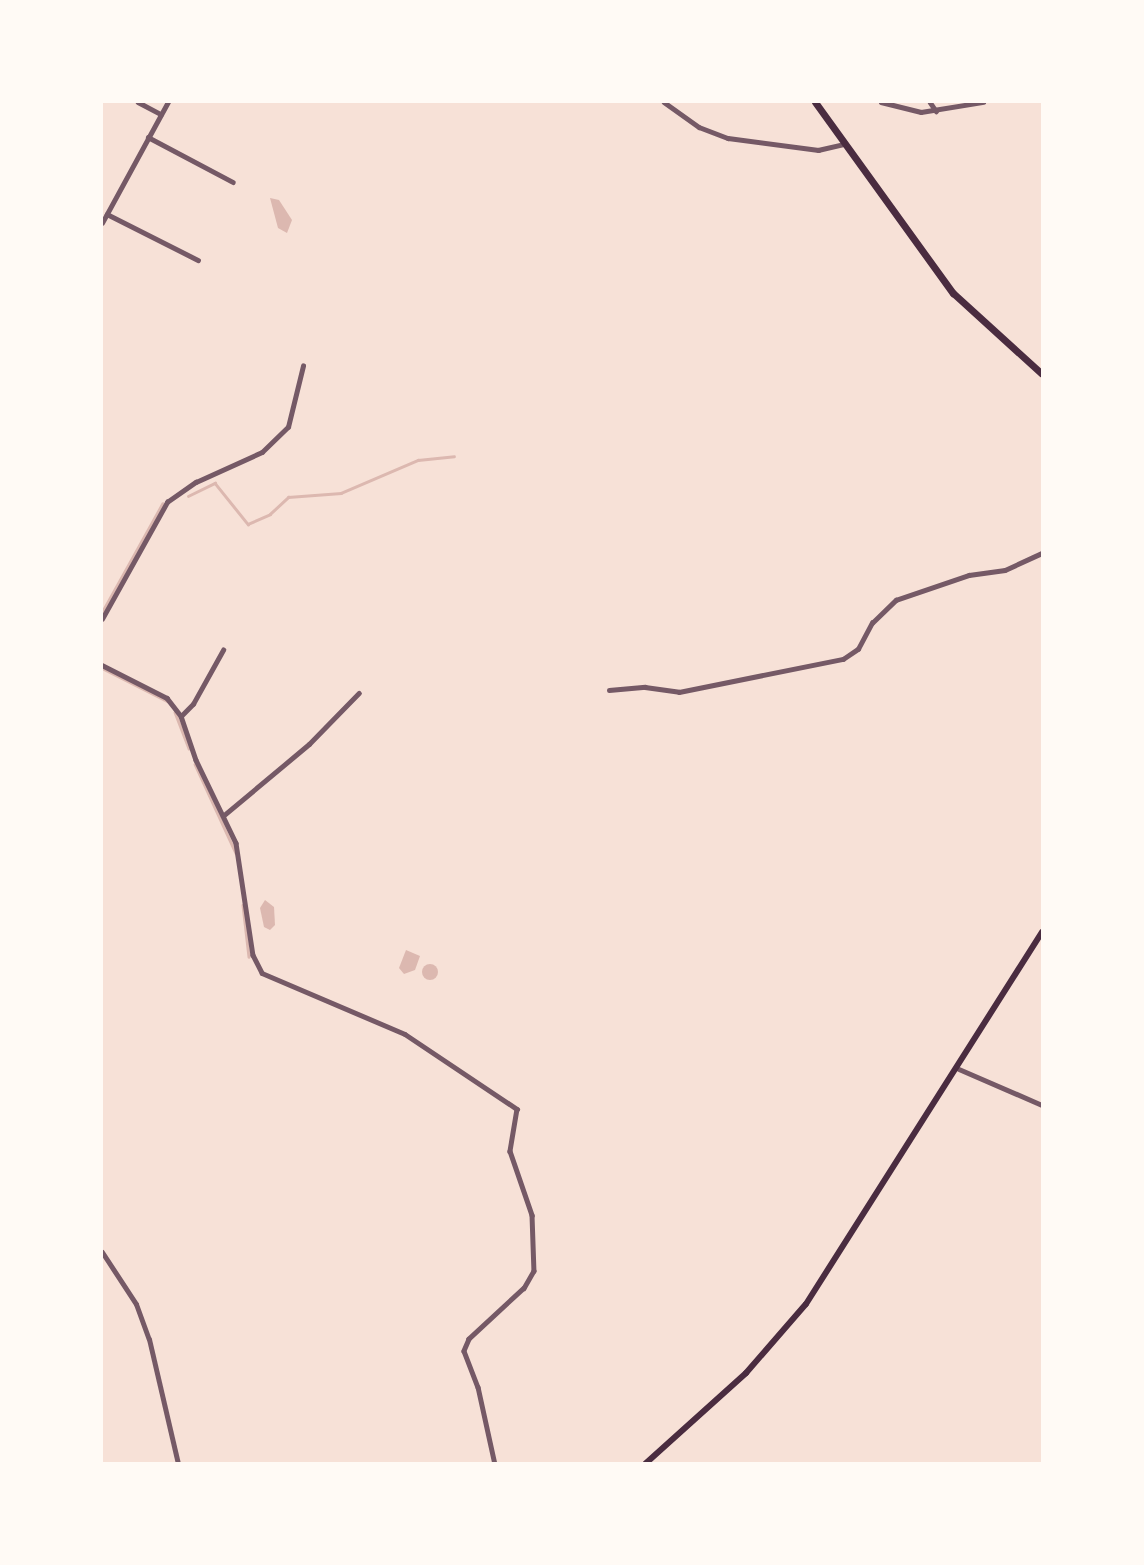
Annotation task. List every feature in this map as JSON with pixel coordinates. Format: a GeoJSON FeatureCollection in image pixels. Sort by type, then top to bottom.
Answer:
{"type":"FeatureCollection","features":[{"type":"Feature","properties":{"kind":"main road"},"geometry":{"type":"LineString","coordinates":[[815,102],[953,293],[1042,374]]}},
{"type":"Feature","properties":{"kind":"main road"},"geometry":{"type":"LineString","coordinates":[[645,1464],[746,1373],[799,1313],[959,1069],[1042,932]]}},
{"type":"Feature","properties":{"kind":"street"},"geometry":{"type":"LineString","coordinates":[[138,102],[161,114]]}},
{"type":"Feature","properties":{"kind":"street"},"geometry":{"type":"LineString","coordinates":[[102,223],[168,102]]}},
{"type":"Feature","properties":{"kind":"street"},"geometry":{"type":"LineString","coordinates":[[664,102],[699,127],[728,138],[818,150],[845,144]]}},
{"type":"Feature","properties":{"kind":"street"},"geometry":{"type":"LineString","coordinates":[[881,102],[905,110],[936,111],[983,102]]}},
{"type":"Feature","properties":{"kind":"street"},"geometry":{"type":"LineString","coordinates":[[930,102],[936,111]]}},
{"type":"Feature","properties":{"kind":"street"},"geometry":{"type":"LineString","coordinates":[[148,137],[233,182]]}},
{"type":"Feature","properties":{"kind":"street"},"geometry":{"type":"LineString","coordinates":[[107,214],[198,260]]}},
{"type":"Feature","properties":{"kind":"street"},"geometry":{"type":"LineString","coordinates":[[102,619],[167,502],[196,482],[262,452],[288,428],[303,366]]}},
{"type":"Feature","properties":{"kind":"street"},"geometry":{"type":"LineString","coordinates":[[609,690],[645,687],[679,692],[843,659],[858,649],[872,623],[896,600],[969,575],[1005,570],[1042,553]]}},
{"type":"Feature","properties":{"kind":"street"},"geometry":{"type":"LineString","coordinates":[[181,716],[200,693],[223,650]]}},
{"type":"Feature","properties":{"kind":"street"},"geometry":{"type":"LineString","coordinates":[[102,665],[167,698],[181,716],[196,760],[240,856],[251,946],[262,973],[272,981],[363,1013],[418,1041],[509,1100],[519,1112],[510,1151],[532,1215],[534,1271],[524,1288],[469,1339],[464,1351],[478,1387],[495,1464]]}},
{"type":"Feature","properties":{"kind":"street"},"geometry":{"type":"LineString","coordinates":[[223,816],[309,744],[359,693]]}},
{"type":"Feature","properties":{"kind":"street"},"geometry":{"type":"LineString","coordinates":[[959,1069],[1042,1105]]}},
{"type":"Feature","properties":{"kind":"street"},"geometry":{"type":"LineString","coordinates":[[102,1252],[136,1304],[149,1339],[178,1464]]}},
{"type":"Feature","properties":{"kind":"shaded area"},"geometry":{"type":"Polygon","coordinates":[[[270,198],[279,200],[292,220],[287,233],[278,228],[270,198]]]}},
{"type":"Feature","properties":{"kind":"shaded area"},"geometry":{"type":"Polygon","coordinates":[[[265,900],[274,907],[275,925],[270,930],[264,927],[260,908],[265,900]]]}},
{"type":"Feature","properties":{"kind":"shaded area"},"geometry":{"type":"Polygon","coordinates":[[[406,950],[420,956],[415,970],[404,974],[399,968],[406,950]]]}},
{"type":"Feature","properties":{"kind":"shaded area"},"geometry":{"type":"Polygon","coordinates":[[[430,964],[438,972],[430,980],[422,972],[430,964]]]}},
{"type":"Feature","properties":{"kind":"waterway"},"geometry":{"type":"LineString","coordinates":[[188,496],[215,483],[248,524],[270,514],[288,497],[341,493],[418,460],[454,456]]}},
{"type":"Feature","properties":{"kind":"waterway"},"geometry":{"type":"LineString","coordinates":[[102,612],[162,504]]}},
{"type":"Feature","properties":{"kind":"waterway"},"geometry":{"type":"LineString","coordinates":[[102,668],[167,701]]}},
{"type":"Feature","properties":{"kind":"waterway"},"geometry":{"type":"LineString","coordinates":[[175,712],[189,748]]}},
{"type":"Feature","properties":{"kind":"waterway"},"geometry":{"type":"LineString","coordinates":[[195,764],[236,853]]}},
{"type":"Feature","properties":{"kind":"waterway"},"geometry":{"type":"LineString","coordinates":[[243,905],[249,957]]}}]}
